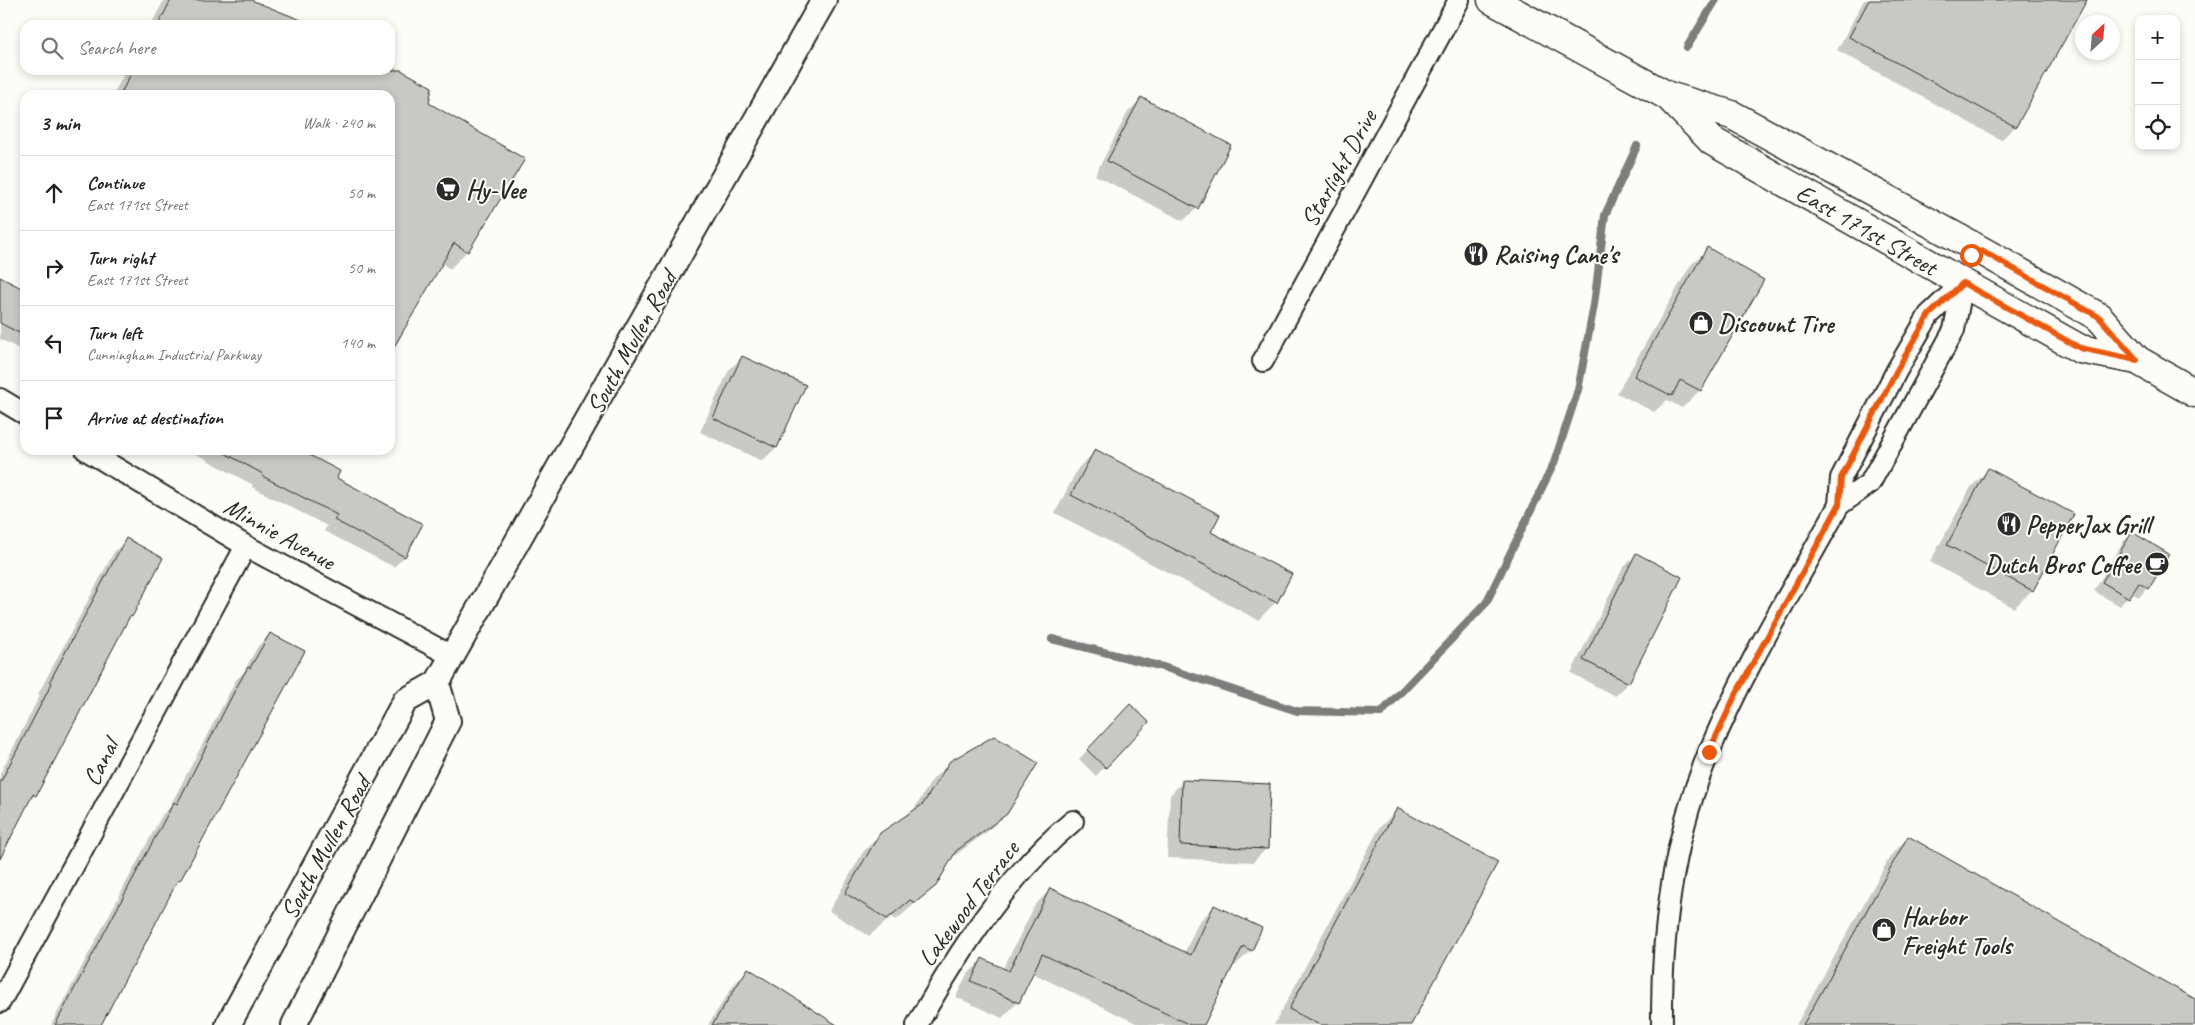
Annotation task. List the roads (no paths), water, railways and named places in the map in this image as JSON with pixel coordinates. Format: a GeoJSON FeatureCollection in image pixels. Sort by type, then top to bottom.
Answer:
{"type":"FeatureCollection","features":[{"type":"Feature","properties":{"kind":"main road","name":"East 171st Street"},"geometry":{"type":"LineString","coordinates":[[1492,0],[1668,96],[1732,115],[1982,251],[2099,317],[2137,360]]}},
{"type":"Feature","properties":{"kind":"main road","name":"East 171st Street"},"geometry":{"type":"LineString","coordinates":[[1668,96],[1712,141],[1963,283],[2080,348],[2137,360],[2195,392]]}},
{"type":"Feature","properties":{"kind":"main road"},"geometry":{"type":"LineString","coordinates":[[1756,166],[1808,180],[1935,250],[1953,256],[1971,255],[1982,251]]}},
{"type":"Feature","properties":{"kind":"street","name":"South Mullen Road"},"geometry":{"type":"LineString","coordinates":[[228,1025],[405,700],[437,683],[824,0]]}},
{"type":"Feature","properties":{"kind":"street","name":"Starlight Drive"},"geometry":{"type":"LineString","coordinates":[[1263,362],[1459,0]]}},
{"type":"Feature","properties":{"kind":"street"},"geometry":{"type":"LineString","coordinates":[[1839,505],[1870,483],[1954,330],[1963,283]]}},
{"type":"Feature","properties":{"kind":"street"},"geometry":{"type":"LineString","coordinates":[[1662,1025],[1664,945],[1674,876],[1689,813],[1709,752],[1735,696],[1839,505],[1841,478],[1897,370],[1929,315],[1963,283]]}},
{"type":"Feature","properties":{"kind":"street"},"geometry":{"type":"LineString","coordinates":[[0,399],[20,411]]}},
{"type":"Feature","properties":{"kind":"street","name":"Minnie Avenue"},"geometry":{"type":"LineString","coordinates":[[94,455],[246,546],[452,656]]}},
{"type":"Feature","properties":{"kind":"street","name":"Canal"},"geometry":{"type":"LineString","coordinates":[[0,1002],[246,546]]}},
{"type":"Feature","properties":{"kind":"street","name":"South Mullen Road"},"geometry":{"type":"LineString","coordinates":[[294,1025],[448,721],[437,683]]}},
{"type":"Feature","properties":{"kind":"street","name":"Lakewood Terrace"},"geometry":{"type":"LineString","coordinates":[[917,1025],[943,979],[981,922],[1045,844],[1072,821]]}},
{"type":"Feature","properties":{"kind":"waterway"},"geometry":{"type":"LineString","coordinates":[[1687,47],[1716,0]]}},
{"type":"Feature","properties":{"kind":"waterway"},"geometry":{"type":"LineString","coordinates":[[1052,639],[1163,667],[1297,711],[1381,713],[1486,603],[1554,463],[1578,390],[1594,305],[1605,215],[1637,146]]}},
{"type":"Feature","properties":{"kind":"place","name":"Hy-Vee"},"geometry":{"type":"Point","coordinates":[448,189]}},
{"type":"Feature","properties":{"kind":"place","name":"Raising Cane's"},"geometry":{"type":"Point","coordinates":[1476,254]}},
{"type":"Feature","properties":{"kind":"place","name":"Discount Tire"},"geometry":{"type":"Point","coordinates":[1701,323]}},
{"type":"Feature","properties":{"kind":"place","name":"PepperJax Grill"},"geometry":{"type":"Point","coordinates":[2009,524]}},
{"type":"Feature","properties":{"kind":"place","name":"Dutch Bros Coffee"},"geometry":{"type":"Point","coordinates":[2157,564]}},
{"type":"Feature","properties":{"kind":"place","name":"Harbor Freight Tools"},"geometry":{"type":"Point","coordinates":[1884,930]}}]}
